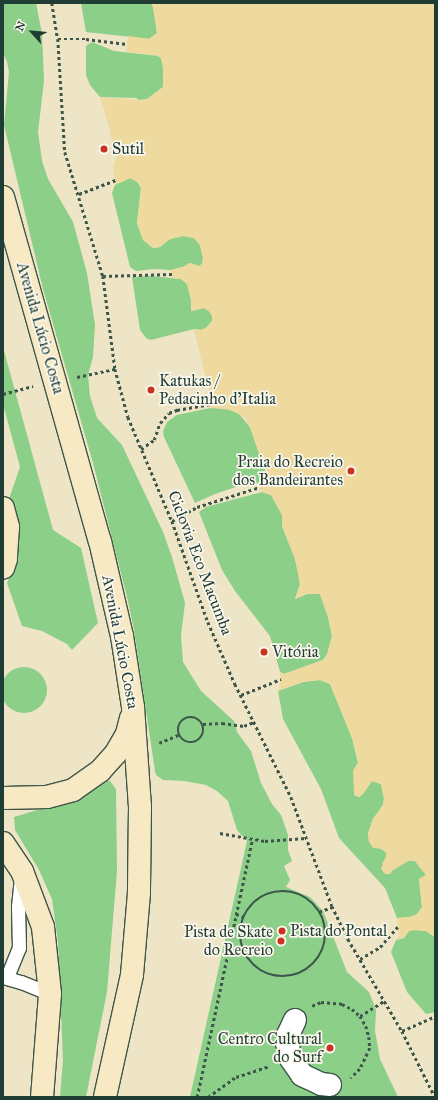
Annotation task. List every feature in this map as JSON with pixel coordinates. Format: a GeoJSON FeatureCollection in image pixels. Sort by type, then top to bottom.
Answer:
{"type":"FeatureCollection","features":[{"type":"Feature","properties":{"kind":"main road","name":"Avenida Lúcio Costa"},"geometry":{"type":"LineString","coordinates":[[3,198],[100,541],[122,636],[133,707],[140,806],[139,893],[132,975],[105,1097]]}},
{"type":"Feature","properties":{"kind":"main road"},"geometry":{"type":"LineString","coordinates":[[3,508],[8,527],[6,559],[3,568]]}},
{"type":"Feature","properties":{"kind":"main road"},"geometry":{"type":"LineString","coordinates":[[3,798],[47,797],[73,790],[100,771],[116,753],[127,734],[133,707]]}},
{"type":"Feature","properties":{"kind":"main road"},"geometry":{"type":"LineString","coordinates":[[3,844],[22,872],[43,927],[50,994],[42,1097]]}},
{"type":"Feature","properties":{"kind":"street"},"geometry":{"type":"LineString","coordinates":[[295,1020],[288,1035],[287,1043],[291,1059],[302,1075],[320,1084],[330,1084]]}},
{"type":"Feature","properties":{"kind":"lane"},"geometry":{"type":"LineString","coordinates":[[22,872],[18,906],[19,948],[5,977],[50,994]]}},
{"type":"Feature","properties":{"kind":"path","name":"Ciclovia Eco Macumba"},"geometry":{"type":"LineString","coordinates":[[52,3],[58,39],[65,152],[103,276],[118,382],[128,417],[172,521],[208,622],[241,695],[291,797],[332,906],[360,959],[402,1031],[435,1097]]}},
{"type":"Feature","properties":{"kind":"path"},"geometry":{"type":"LineString","coordinates":[[58,39],[86,39],[127,44]]}},
{"type":"Feature","properties":{"kind":"path"},"geometry":{"type":"LineString","coordinates":[[79,194],[115,180]]}},
{"type":"Feature","properties":{"kind":"path"},"geometry":{"type":"LineString","coordinates":[[103,276],[172,274]]}},
{"type":"Feature","properties":{"kind":"path"},"geometry":{"type":"LineString","coordinates":[[142,449],[154,440],[160,423],[169,413],[177,410],[210,404]]}},
{"type":"Feature","properties":{"kind":"path"},"geometry":{"type":"LineString","coordinates":[[172,521],[197,507],[260,487]]}},
{"type":"Feature","properties":{"kind":"path"},"geometry":{"type":"LineString","coordinates":[[241,695],[280,679]]}},
{"type":"Feature","properties":{"kind":"path"},"geometry":{"type":"LineString","coordinates":[[202,724],[203,736],[199,741],[187,743],[178,735],[179,724],[183,720],[194,718],[202,724],[222,723],[244,726],[254,722]]}},
{"type":"Feature","properties":{"kind":"path"},"geometry":{"type":"LineString","coordinates":[[220,833],[252,840],[289,841],[306,838]]}},
{"type":"Feature","properties":{"kind":"path"},"geometry":{"type":"LineString","coordinates":[[197,1097],[252,840]]}},
{"type":"Feature","properties":{"kind":"path"},"geometry":{"type":"LineString","coordinates":[[289,891],[310,901],[319,912],[324,927],[325,944],[322,954],[310,968],[289,977],[278,978],[259,970],[246,956],[241,940],[241,927],[244,917],[251,905],[261,897],[276,892],[289,891]]}},
{"type":"Feature","properties":{"kind":"path"},"geometry":{"type":"LineString","coordinates":[[319,912],[332,906]]}},
{"type":"Feature","properties":{"kind":"path"},"geometry":{"type":"LineString","coordinates":[[236,914],[244,917]]}},
{"type":"Feature","properties":{"kind":"path"},"geometry":{"type":"LineString","coordinates":[[360,959],[380,947],[399,925]]}},
{"type":"Feature","properties":{"kind":"path"},"geometry":{"type":"LineString","coordinates":[[360,1016],[384,1001]]}},
{"type":"Feature","properties":{"kind":"path"},"geometry":{"type":"LineString","coordinates":[[295,1020],[311,1006],[321,1002],[342,1004],[352,1009],[360,1016],[366,1026],[370,1048],[360,1069],[352,1077],[342,1082],[330,1084]]}},
{"type":"Feature","properties":{"kind":"path"},"geometry":{"type":"LineString","coordinates":[[402,1031],[435,1016]]}},
{"type":"Feature","properties":{"kind":"path"},"geometry":{"type":"LineString","coordinates":[[208,1097],[236,1077],[291,1059]]}},
{"type":"Feature","properties":{"kind":"green space"},"geometry":{"type":"Polygon","coordinates":[[[3,3],[36,3],[42,34],[44,81],[38,132],[42,161],[48,179],[73,222],[87,273],[95,325],[93,357],[88,375],[90,396],[97,418],[122,445],[163,532],[172,557],[185,603],[181,635],[183,662],[201,691],[234,721],[237,732],[251,751],[261,783],[272,804],[281,815],[288,835],[288,850],[292,861],[284,866],[290,880],[286,887],[310,897],[323,911],[347,972],[369,992],[376,1010],[375,1031],[380,1059],[398,1097],[190,1097],[247,841],[237,830],[228,801],[217,791],[206,785],[184,781],[163,780],[156,775],[134,630],[128,601],[93,463],[43,289],[4,125],[9,72],[3,53],[3,3]]]}},
{"type":"Feature","properties":{"kind":"green space"},"geometry":{"type":"Polygon","coordinates":[[[81,3],[151,3],[153,6],[157,33],[150,39],[86,32],[81,3]]]}},
{"type":"Feature","properties":{"kind":"green space"},"geometry":{"type":"Polygon","coordinates":[[[92,42],[114,51],[159,56],[163,67],[163,87],[147,99],[139,100],[136,98],[100,97],[90,85],[86,75],[86,46],[92,42]]]}},
{"type":"Feature","properties":{"kind":"green space"},"geometry":{"type":"Polygon","coordinates":[[[130,178],[136,180],[141,188],[137,223],[143,240],[153,248],[160,247],[170,239],[183,236],[194,238],[200,245],[203,258],[202,264],[199,266],[190,263],[183,267],[171,270],[154,269],[136,271],[130,267],[112,193],[115,185],[130,178]]]}},
{"type":"Feature","properties":{"kind":"green space"},"geometry":{"type":"Polygon","coordinates":[[[151,276],[181,279],[187,284],[191,300],[191,311],[204,308],[209,311],[212,316],[212,321],[206,328],[201,330],[194,329],[151,340],[146,338],[140,330],[132,277],[151,276]]]}},
{"type":"Feature","properties":{"kind":"green space"},"geometry":{"type":"Polygon","coordinates":[[[3,347],[53,530],[81,548],[98,623],[72,650],[67,644],[42,631],[22,626],[7,583],[12,571],[18,535],[9,499],[20,467],[3,404],[3,347]]]}},
{"type":"Feature","properties":{"kind":"green space"},"geometry":{"type":"Polygon","coordinates":[[[223,407],[239,414],[250,427],[267,476],[258,483],[239,486],[195,503],[164,437],[163,431],[167,422],[177,415],[210,408],[223,407]]]}},
{"type":"Feature","properties":{"kind":"green space"},"geometry":{"type":"Polygon","coordinates":[[[262,492],[271,495],[282,515],[282,526],[295,559],[299,576],[300,584],[295,599],[307,594],[320,594],[328,617],[332,636],[327,655],[323,660],[284,674],[280,672],[270,636],[235,591],[222,570],[199,512],[206,507],[262,492]]]}},
{"type":"Feature","properties":{"kind":"green space"},"geometry":{"type":"Polygon","coordinates":[[[20,667],[28,667],[37,671],[43,677],[47,690],[43,703],[37,709],[28,713],[20,713],[11,709],[5,703],[1,694],[1,686],[5,677],[11,671],[20,667]]]}},
{"type":"Feature","properties":{"kind":"green space"},"geometry":{"type":"Polygon","coordinates":[[[320,680],[330,684],[352,738],[358,763],[354,775],[354,795],[359,797],[363,794],[372,781],[381,784],[384,799],[383,805],[373,819],[368,833],[369,842],[386,852],[387,856],[382,864],[393,870],[408,861],[415,861],[426,875],[419,879],[422,907],[417,914],[410,917],[397,918],[385,888],[339,838],[321,789],[283,719],[278,691],[303,682],[320,680]]]}},
{"type":"Feature","properties":{"kind":"green space"},"geometry":{"type":"Polygon","coordinates":[[[101,779],[110,781],[116,789],[117,871],[107,992],[86,1097],[60,1097],[63,1060],[58,942],[52,899],[39,870],[15,830],[14,817],[80,797],[101,779]]]}},
{"type":"Feature","properties":{"kind":"green space"},"geometry":{"type":"Polygon","coordinates":[[[409,931],[426,931],[435,937],[435,1012],[426,1014],[407,992],[391,952],[396,940],[404,938],[409,931]]]}},
{"type":"Feature","properties":{"kind":"sand","name":"Praia do Recreio dos Bandeirantes"},"geometry":{"type":"Polygon","coordinates":[[[151,3],[435,3],[435,937],[426,931],[414,930],[409,931],[404,938],[396,940],[399,936],[397,918],[410,917],[417,914],[422,907],[419,879],[426,875],[415,861],[408,861],[393,870],[390,874],[385,874],[381,869],[386,853],[383,849],[373,848],[369,842],[368,833],[373,819],[383,805],[384,799],[381,784],[372,781],[363,794],[359,797],[354,795],[353,770],[358,763],[358,759],[352,738],[330,684],[320,680],[303,682],[278,691],[281,679],[280,672],[284,674],[323,660],[327,654],[332,636],[328,617],[320,594],[307,594],[295,599],[300,584],[295,559],[282,526],[282,515],[271,495],[262,492],[258,483],[265,479],[268,473],[261,459],[250,427],[245,418],[232,410],[210,408],[211,399],[194,329],[201,330],[206,328],[212,321],[212,316],[209,311],[204,308],[191,311],[191,299],[187,284],[181,279],[172,278],[171,270],[183,267],[190,263],[199,266],[202,264],[203,258],[200,245],[194,238],[183,236],[170,239],[160,247],[153,248],[143,240],[137,223],[141,188],[140,184],[130,178],[115,185],[113,165],[116,160],[109,127],[100,97],[139,100],[147,99],[163,87],[163,67],[161,58],[155,55],[126,52],[128,36],[149,39],[157,33],[151,3]]]}},
{"type":"Feature","properties":{"kind":"place","name":"Sutil"},"geometry":{"type":"Point","coordinates":[104,149]}},
{"type":"Feature","properties":{"kind":"place","name":"Katukas / Pedacinho d'Italia"},"geometry":{"type":"Point","coordinates":[151,390]}},
{"type":"Feature","properties":{"kind":"place","name":"Praia do Recreio dos Bandeirantes"},"geometry":{"type":"Point","coordinates":[351,471]}},
{"type":"Feature","properties":{"kind":"place","name":"Vitória"},"geometry":{"type":"Point","coordinates":[264,652]}},
{"type":"Feature","properties":{"kind":"place","name":"Pista do Pontal"},"geometry":{"type":"Point","coordinates":[282,931]}},
{"type":"Feature","properties":{"kind":"place","name":"Pista de Skate do Recreio"},"geometry":{"type":"Point","coordinates":[281,941]}},
{"type":"Feature","properties":{"kind":"place","name":"Centro Cultural do Surf"},"geometry":{"type":"Point","coordinates":[330,1048]}}]}
